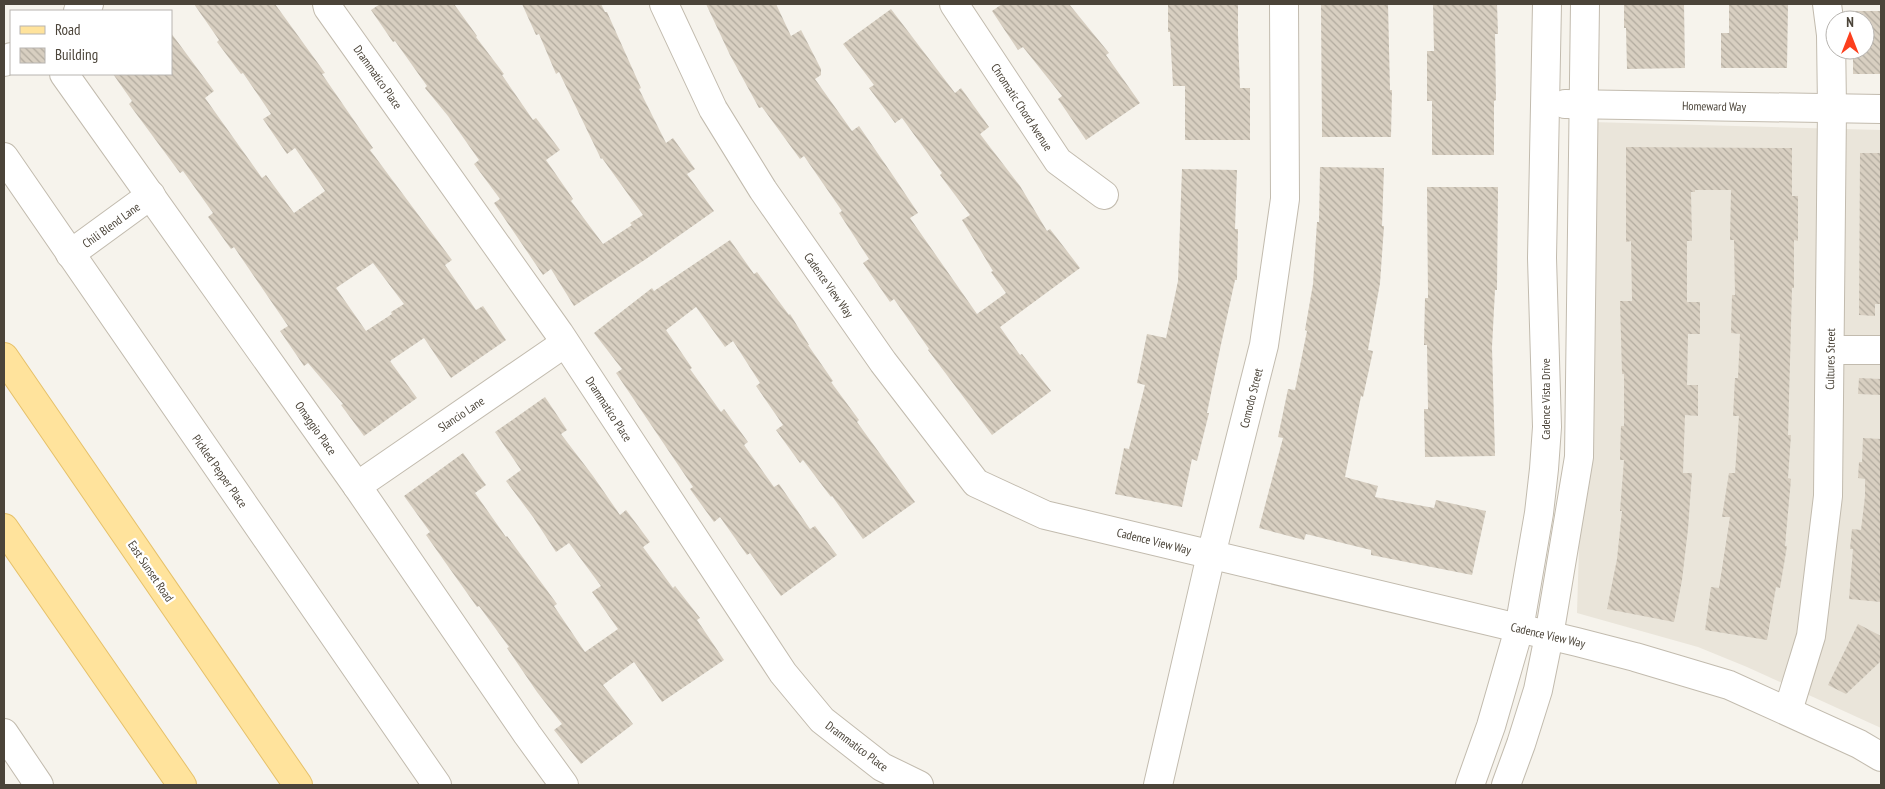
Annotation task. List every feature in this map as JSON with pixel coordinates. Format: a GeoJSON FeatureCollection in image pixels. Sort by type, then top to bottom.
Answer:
{"type":"FeatureCollection","features":[{"type":"Feature","properties":{"kind":"main road","name":"East Sunset Road"},"geometry":{"type":"LineString","coordinates":[[4,357],[298,785]]}},
{"type":"Feature","properties":{"kind":"main road"},"geometry":{"type":"LineString","coordinates":[[4,528],[182,785]]}},
{"type":"Feature","properties":{"kind":"street","name":"Drammatico Place"},"geometry":{"type":"LineString","coordinates":[[327,4],[565,343],[784,673],[822,720],[882,767],[919,785]]}},
{"type":"Feature","properties":{"kind":"street","name":"Cadence View Way"},"geometry":{"type":"LineString","coordinates":[[664,4],[713,109],[763,190],[883,362],[976,483],[1045,514],[1635,657],[1729,684],[1860,744],[1881,757]]}},
{"type":"Feature","properties":{"kind":"street","name":"Chromatic Chord Avenue"},"geometry":{"type":"LineString","coordinates":[[954,4],[1058,161],[1104,195]]}},
{"type":"Feature","properties":{"kind":"street","name":"Comodo Street"},"geometry":{"type":"LineString","coordinates":[[1158,785],[1264,345],[1285,200],[1284,4]]}},
{"type":"Feature","properties":{"kind":"street","name":"Cadence Vista Drive"},"geometry":{"type":"LineString","coordinates":[[1470,785],[1491,726],[1519,629],[1540,512],[1546,427],[1542,258],[1546,104],[1546,4]]}},
{"type":"Feature","properties":{"kind":"street"},"geometry":{"type":"LineString","coordinates":[[1506,785],[1538,690],[1549,636],[1578,457],[1585,4]]}},
{"type":"Feature","properties":{"kind":"street","name":"Cultures Street"},"geometry":{"type":"LineString","coordinates":[[1788,711],[1811,636],[1828,496],[1832,108],[1831,35],[1827,4]]}},
{"type":"Feature","properties":{"kind":"street","name":"Omaggio Place"},"geometry":{"type":"LineString","coordinates":[[65,75],[357,486],[563,785]]}},
{"type":"Feature","properties":{"kind":"street","name":"Homeward Way"},"geometry":{"type":"LineString","coordinates":[[1546,104],[1881,109]]}},
{"type":"Feature","properties":{"kind":"street","name":"Pickled Pepper Place"},"geometry":{"type":"LineString","coordinates":[[4,157],[437,785]]}},
{"type":"Feature","properties":{"kind":"street","name":"Chili Blend Lane"},"geometry":{"type":"LineString","coordinates":[[70,254],[151,195]]}},
{"type":"Feature","properties":{"kind":"street","name":"Slancio Lane"},"geometry":{"type":"LineString","coordinates":[[357,486],[565,343]]}},
{"type":"Feature","properties":{"kind":"street"},"geometry":{"type":"LineString","coordinates":[[1830,350],[1881,350]]}},
{"type":"Feature","properties":{"kind":"street"},"geometry":{"type":"LineString","coordinates":[[4,733],[39,785]]}},
{"type":"Feature","properties":{"kind":"shaded area"},"geometry":{"type":"Polygon","coordinates":[[[1592,122],[1881,130],[1881,728],[1747,667],[1698,647],[1577,613],[1592,122]]]}},
{"type":"Feature","properties":{"kind":"building"},"geometry":{"type":"Polygon","coordinates":[[[194,4],[275,4],[325,73],[322,74],[373,148],[370,150],[452,260],[445,265],[476,310],[483,306],[506,340],[451,378],[424,338],[390,361],[417,398],[364,436],[341,405],[343,404],[308,363],[304,366],[280,331],[288,326],[234,247],[231,249],[208,217],[213,213],[183,171],[180,173],[129,104],[132,101],[114,75],[172,75],[172,34],[214,91],[205,98],[262,178],[266,175],[294,213],[325,191],[295,148],[287,154],[263,119],[271,114],[243,73],[241,74],[217,42],[219,40],[194,4]],[[373,263],[336,288],[366,331],[392,314],[391,312],[404,304],[373,263]]]}},
{"type":"Feature","properties":{"kind":"building"},"geometry":{"type":"Polygon","coordinates":[[[380,4],[454,4],[504,74],[502,75],[533,120],[536,118],[560,150],[546,160],[573,199],[571,201],[603,244],[632,225],[630,223],[643,215],[601,159],[559,72],[556,74],[539,34],[536,35],[522,4],[601,4],[605,12],[607,12],[641,88],[639,89],[666,143],[673,138],[695,169],[687,174],[714,211],[646,259],[574,306],[551,269],[543,275],[494,203],[500,199],[474,164],[479,160],[448,116],[425,88],[427,86],[371,10],[380,4]]]}},
{"type":"Feature","properties":{"kind":"building"},"geometry":{"type":"Polygon","coordinates":[[[706,4],[776,4],[791,36],[801,30],[821,69],[821,75],[815,79],[852,131],[859,126],[918,213],[910,218],[977,314],[1006,293],[991,272],[993,271],[962,220],[970,215],[940,175],[942,173],[902,118],[895,123],[869,88],[874,85],[843,44],[891,9],[955,93],[961,88],[989,127],[980,134],[1020,186],[1047,231],[1050,229],[1080,268],[1000,327],[1020,355],[1022,354],[1051,391],[992,435],[928,350],[894,299],[890,302],[863,263],[869,259],[839,213],[842,211],[804,156],[800,159],[762,107],[759,108],[730,55],[706,4]]]}},
{"type":"Feature","properties":{"kind":"building"},"geometry":{"type":"Polygon","coordinates":[[[1002,4],[1069,4],[1109,53],[1106,55],[1140,103],[1086,140],[1058,99],[1062,96],[1023,47],[1018,50],[992,11],[1002,4]]]}},
{"type":"Feature","properties":{"kind":"building"},"geometry":{"type":"Polygon","coordinates":[[[1168,4],[1238,4],[1240,88],[1250,88],[1250,140],[1185,140],[1185,86],[1173,86],[1170,32],[1168,32],[1168,4]]]}},
{"type":"Feature","properties":{"kind":"building"},"geometry":{"type":"Polygon","coordinates":[[[1321,4],[1388,4],[1390,90],[1392,90],[1391,137],[1322,137],[1321,4]]]}},
{"type":"Feature","properties":{"kind":"building"},"geometry":{"type":"Polygon","coordinates":[[[1433,4],[1497,4],[1498,34],[1495,34],[1496,100],[1494,101],[1494,155],[1432,155],[1432,101],[1427,101],[1427,51],[1434,51],[1433,4]]]}},
{"type":"Feature","properties":{"kind":"building"},"geometry":{"type":"Polygon","coordinates":[[[1624,4],[1684,4],[1685,68],[1627,69],[1624,4]]]}},
{"type":"Feature","properties":{"kind":"building"},"geometry":{"type":"Polygon","coordinates":[[[1729,4],[1788,4],[1787,68],[1721,68],[1721,33],[1729,33],[1729,4]]]}},
{"type":"Feature","properties":{"kind":"building"},"geometry":{"type":"Polygon","coordinates":[[[1875,11],[1881,11],[1881,74],[1853,74],[1853,60],[1875,60],[1875,11]]]}},
{"type":"Feature","properties":{"kind":"building"},"geometry":{"type":"Polygon","coordinates":[[[1626,147],[1792,148],[1792,196],[1798,196],[1798,241],[1794,240],[1794,288],[1792,288],[1788,435],[1791,435],[1788,478],[1791,479],[1785,546],[1787,546],[1780,588],[1776,587],[1767,640],[1705,630],[1711,587],[1719,588],[1730,517],[1722,517],[1729,473],[1735,473],[1739,416],[1733,416],[1735,378],[1738,378],[1740,334],[1731,333],[1732,295],[1735,295],[1734,240],[1730,240],[1731,190],[1695,190],[1695,192],[1691,192],[1692,241],[1687,241],[1687,302],[1700,302],[1700,334],[1688,334],[1687,385],[1698,385],[1698,416],[1685,415],[1683,473],[1692,473],[1682,580],[1674,622],[1607,609],[1617,559],[1622,511],[1620,511],[1624,460],[1620,460],[1621,426],[1624,426],[1624,374],[1622,374],[1620,301],[1632,301],[1631,241],[1626,242],[1626,147]]]}},
{"type":"Feature","properties":{"kind":"building"},"geometry":{"type":"Polygon","coordinates":[[[1860,153],[1881,153],[1881,304],[1875,304],[1875,316],[1859,315],[1860,153]]]}},
{"type":"Feature","properties":{"kind":"building"},"geometry":{"type":"Polygon","coordinates":[[[1320,167],[1384,168],[1382,226],[1384,226],[1380,283],[1368,350],[1373,351],[1363,397],[1361,396],[1345,477],[1378,486],[1375,497],[1434,508],[1436,500],[1486,511],[1472,575],[1371,555],[1371,550],[1306,534],[1304,540],[1259,528],[1283,438],[1278,437],[1288,389],[1295,390],[1307,331],[1305,330],[1313,284],[1317,222],[1319,222],[1320,167]]]}},
{"type":"Feature","properties":{"kind":"building"},"geometry":{"type":"Polygon","coordinates":[[[1182,169],[1237,170],[1235,229],[1238,229],[1237,280],[1235,280],[1220,349],[1207,413],[1209,413],[1197,461],[1192,459],[1182,507],[1115,494],[1124,448],[1129,449],[1145,385],[1137,383],[1147,334],[1166,338],[1178,281],[1182,169]]]}},
{"type":"Feature","properties":{"kind":"building"},"geometry":{"type":"Polygon","coordinates":[[[1427,187],[1498,187],[1497,290],[1495,290],[1492,347],[1495,456],[1425,457],[1424,409],[1428,409],[1427,345],[1424,345],[1425,298],[1428,298],[1427,187]]]}},
{"type":"Feature","properties":{"kind":"building"},"geometry":{"type":"Polygon","coordinates":[[[730,240],[754,274],[757,272],[790,314],[808,345],[833,381],[831,382],[859,420],[857,422],[915,502],[863,539],[832,496],[803,460],[800,463],[776,430],[783,425],[756,386],[760,383],[733,341],[725,347],[696,307],[666,330],[692,368],[690,369],[721,412],[724,409],[748,442],[744,445],[774,487],[779,484],[810,529],[815,526],[837,555],[781,596],[750,553],[747,555],[720,517],[714,522],[690,489],[693,487],[616,373],[622,369],[594,333],[652,288],[654,291],[730,240]]]}},
{"type":"Feature","properties":{"kind":"building"},"geometry":{"type":"Polygon","coordinates":[[[1859,378],[1881,379],[1881,395],[1858,394],[1859,378]]]}},
{"type":"Feature","properties":{"kind":"building"},"geometry":{"type":"Polygon","coordinates":[[[545,397],[567,430],[561,434],[620,515],[626,510],[650,542],[643,547],[673,588],[675,586],[700,618],[697,620],[724,660],[662,702],[634,662],[603,685],[633,724],[581,764],[554,730],[562,724],[537,692],[507,648],[509,647],[479,606],[477,607],[426,535],[430,532],[404,496],[463,453],[486,485],[475,493],[557,604],[554,606],[585,652],[618,629],[592,592],[601,586],[569,543],[556,552],[506,481],[521,470],[495,432],[545,397]]]}},
{"type":"Feature","properties":{"kind":"building"},"geometry":{"type":"Polygon","coordinates":[[[1863,438],[1881,439],[1881,602],[1849,599],[1853,549],[1850,549],[1852,529],[1861,530],[1865,496],[1865,479],[1858,478],[1859,462],[1862,462],[1863,438]]]}},
{"type":"Feature","properties":{"kind":"building"},"geometry":{"type":"Polygon","coordinates":[[[1858,624],[1881,636],[1881,661],[1846,694],[1828,685],[1858,624]]]}}]}
